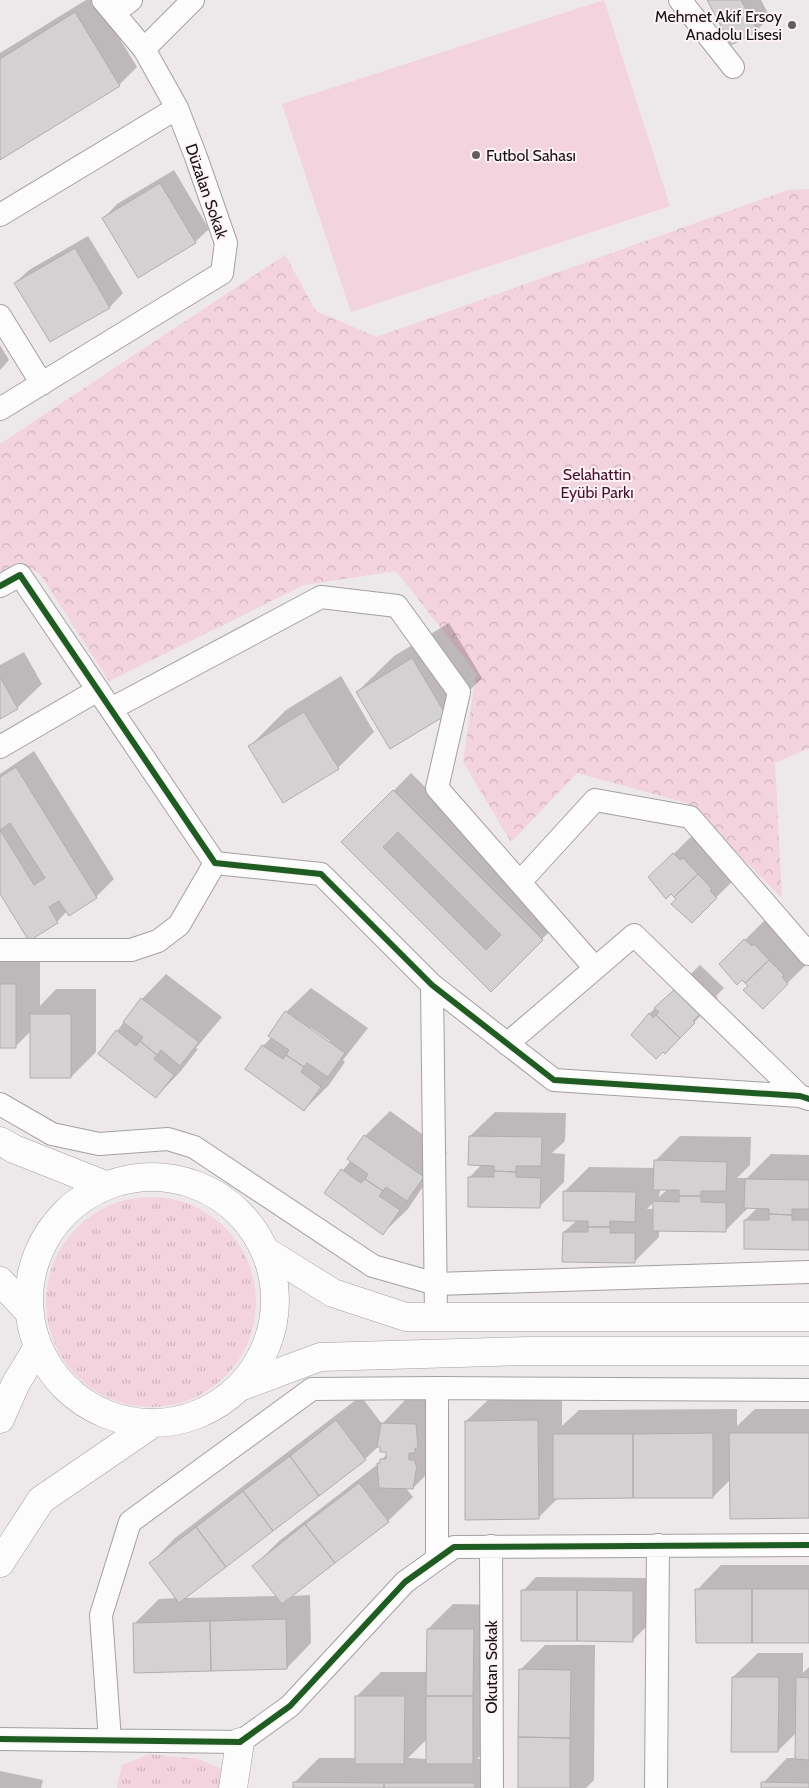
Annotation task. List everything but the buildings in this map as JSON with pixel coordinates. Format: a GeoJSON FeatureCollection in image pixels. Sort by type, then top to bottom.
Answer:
{"type":"FeatureCollection","features":[{"type":"Feature","properties":{"kind":"main road"},"geometry":{"type":"LineString","coordinates":[[0,1141],[14,1149],[105,1185]]}},
{"type":"Feature","properties":{"kind":"main road"},"geometry":{"type":"LineString","coordinates":[[240,1387],[261,1358],[274,1324],[275,1287],[267,1252],[246,1219],[217,1194],[199,1186],[181,1179],[143,1176],[105,1185],[72,1206],[55,1223],[39,1251],[30,1282],[30,1313],[38,1347],[57,1378],[84,1403],[117,1418],[152,1424],[184,1419],[207,1410],[240,1387],[320,1357],[529,1351],[809,1351]]}},
{"type":"Feature","properties":{"kind":"main road"},"geometry":{"type":"LineString","coordinates":[[267,1252],[333,1293],[406,1317],[809,1317]]}},
{"type":"Feature","properties":{"kind":"main road"},"geometry":{"type":"LineString","coordinates":[[0,1281],[30,1313]]}},
{"type":"Feature","properties":{"kind":"main road"},"geometry":{"type":"LineString","coordinates":[[0,1419],[16,1383],[38,1347]]}},
{"type":"Feature","properties":{"kind":"main road"},"geometry":{"type":"LineString","coordinates":[[7,1553],[41,1500],[152,1424]]}},
{"type":"Feature","properties":{"kind":"main road"},"geometry":{"type":"LineString","coordinates":[[233,1788],[240,1742]]}},
{"type":"Feature","properties":{"kind":"street"},"geometry":{"type":"LineString","coordinates":[[144,49],[193,0]]}},
{"type":"Feature","properties":{"kind":"street"},"geometry":{"type":"LineString","coordinates":[[680,0],[733,67]]}},
{"type":"Feature","properties":{"kind":"street","name":"Düzalan Sokak"},"geometry":{"type":"LineString","coordinates":[[0,410],[222,273],[226,243],[196,156],[177,108],[116,4]]}},
{"type":"Feature","properties":{"kind":"street"},"geometry":{"type":"LineString","coordinates":[[0,215],[177,108]]}},
{"type":"Feature","properties":{"kind":"street"},"geometry":{"type":"LineString","coordinates":[[0,316],[42,384]]}},
{"type":"Feature","properties":{"kind":"street"},"geometry":{"type":"LineString","coordinates":[[0,586],[20,575],[214,863]]}},
{"type":"Feature","properties":{"kind":"street"},"geometry":{"type":"LineString","coordinates":[[111,709],[321,597],[397,606],[459,692],[437,788],[595,968]]}},
{"type":"Feature","properties":{"kind":"street"},"geometry":{"type":"LineString","coordinates":[[0,747],[98,690]]}},
{"type":"Feature","properties":{"kind":"street"},"geometry":{"type":"LineString","coordinates":[[520,882],[595,800],[690,817],[809,954]]}},
{"type":"Feature","properties":{"kind":"street"},"geometry":{"type":"LineString","coordinates":[[0,950],[131,950],[158,942],[179,925],[214,863]]}},
{"type":"Feature","properties":{"kind":"street"},"geometry":{"type":"LineString","coordinates":[[214,863],[321,874],[432,985],[554,1080],[804,1097]]}},
{"type":"Feature","properties":{"kind":"street"},"geometry":{"type":"LineString","coordinates":[[507,1044],[634,936],[804,1097]]}},
{"type":"Feature","properties":{"kind":"street"},"geometry":{"type":"LineString","coordinates":[[432,985],[436,1317]]}},
{"type":"Feature","properties":{"kind":"street"},"geometry":{"type":"LineString","coordinates":[[0,1104],[52,1134],[99,1144],[168,1139],[194,1147],[373,1266],[436,1284],[809,1272]]}},
{"type":"Feature","properties":{"kind":"street"},"geometry":{"type":"LineString","coordinates":[[437,1388],[437,1559]]}},
{"type":"Feature","properties":{"kind":"street"},"geometry":{"type":"LineString","coordinates":[[110,1740],[101,1615],[130,1522],[312,1389],[809,1390]]}},
{"type":"Feature","properties":{"kind":"street"},"geometry":{"type":"LineString","coordinates":[[0,1739],[240,1742],[290,1706],[406,1582],[454,1547],[809,1545]]}},
{"type":"Feature","properties":{"kind":"street","name":"Okutan Sokak"},"geometry":{"type":"LineString","coordinates":[[490,1546],[492,1788]]}},
{"type":"Feature","properties":{"kind":"street"},"geometry":{"type":"LineString","coordinates":[[656,1788],[658,1546]]}},
{"type":"Feature","properties":{"kind":"green space","name":"Futbol Sahası"},"geometry":{"type":"Polygon","coordinates":[[[604,0],[670,206],[351,312],[282,104],[604,0]]]}},
{"type":"Feature","properties":{"kind":"green space","name":"Selahattin Eyübi Parkı"},"geometry":{"type":"Polygon","coordinates":[[[809,189],[809,748],[775,763],[782,898],[687,803],[577,773],[511,842],[463,762],[476,673],[396,571],[304,585],[109,681],[40,574],[19,562],[0,573],[0,444],[285,255],[316,311],[377,337],[788,190],[809,189]]]}},
{"type":"Feature","properties":{"kind":"green space"},"geometry":{"type":"Polygon","coordinates":[[[141,1197],[161,1197],[182,1201],[201,1209],[226,1227],[239,1243],[252,1271],[256,1302],[252,1333],[239,1361],[226,1377],[210,1390],[182,1403],[161,1407],[141,1407],[120,1403],[101,1395],[76,1377],[63,1361],[50,1333],[46,1312],[46,1292],[50,1271],[58,1252],[76,1227],[92,1214],[120,1201],[141,1197]]]}},
{"type":"Feature","properties":{"kind":"green space"},"geometry":{"type":"Polygon","coordinates":[[[149,1754],[198,1759],[222,1769],[222,1788],[117,1788],[122,1765],[149,1754]]]}},
{"type":"Feature","properties":{"kind":"cycle path"},"geometry":{"type":"LineString","coordinates":[[0,586],[20,575],[215,863],[321,874],[432,985],[554,1080],[800,1096],[809,1099]]}},
{"type":"Feature","properties":{"kind":"cycle path"},"geometry":{"type":"LineString","coordinates":[[0,1739],[240,1742],[290,1706],[405,1582],[454,1547],[809,1545]]}},
{"type":"Feature","properties":{"kind":"place","name":"Mehmet Akif Ersoy Anadolu Lisesi"},"geometry":{"type":"Point","coordinates":[792,25]}},
{"type":"Feature","properties":{"kind":"place","name":"Futbol Sahası"},"geometry":{"type":"Point","coordinates":[476,155]}}]}
